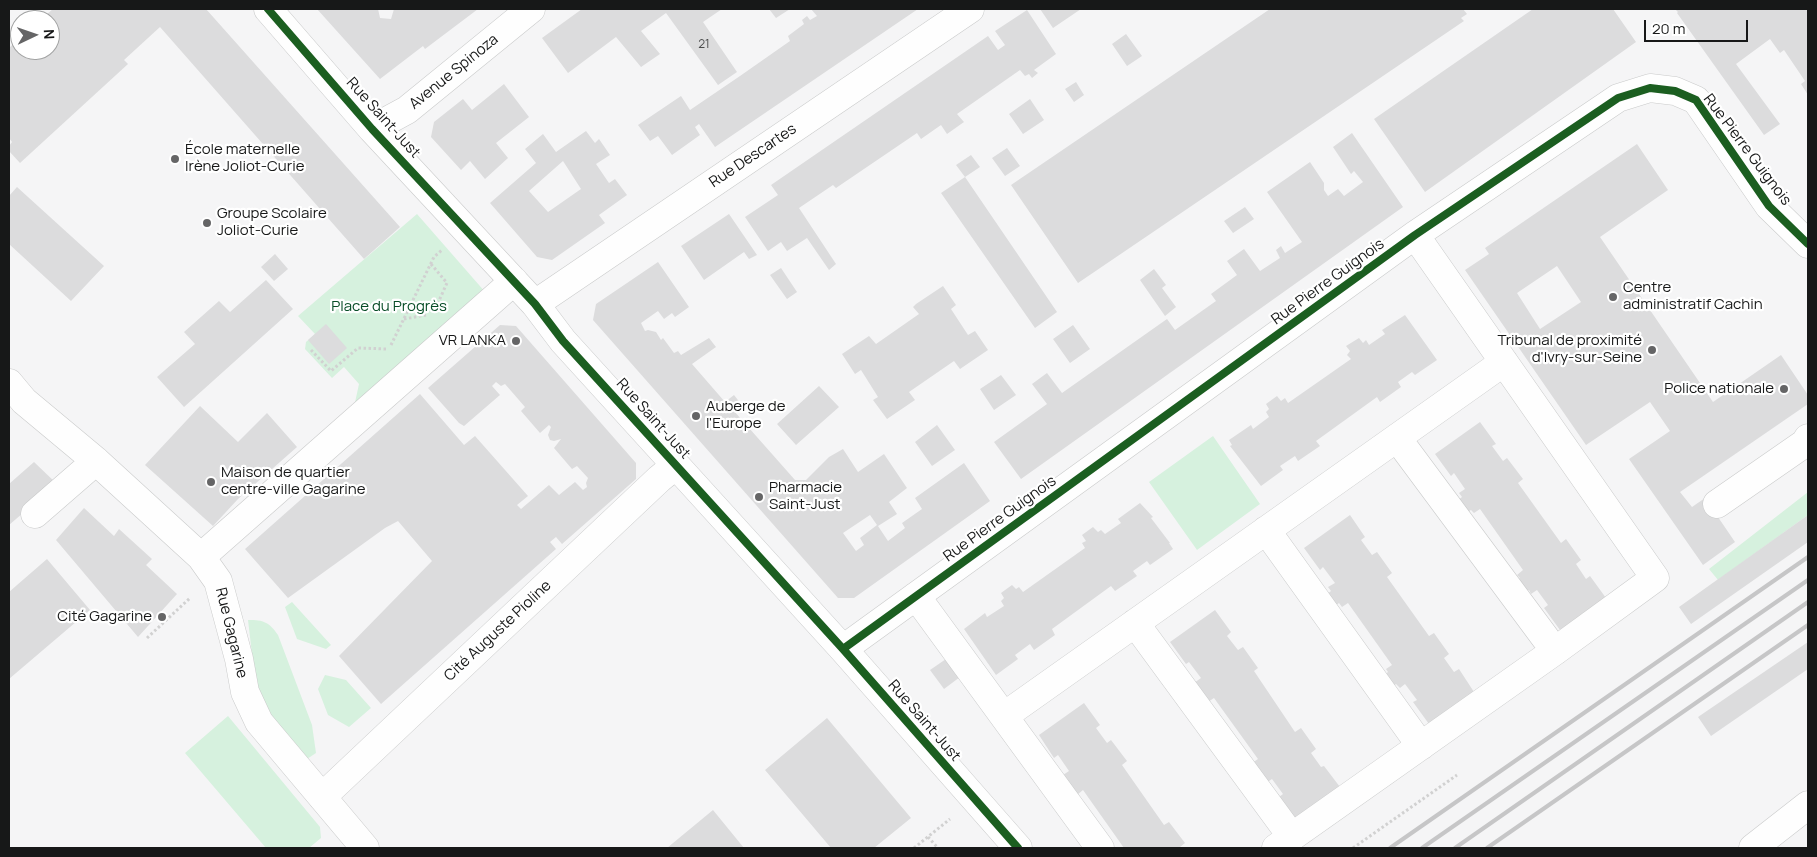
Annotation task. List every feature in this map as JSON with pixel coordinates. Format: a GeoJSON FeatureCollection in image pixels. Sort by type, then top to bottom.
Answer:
{"type":"FeatureCollection","features":[{"type":"Feature","properties":{"kind":"street","name":"Rue Saint-Just"},"geometry":{"type":"LineString","coordinates":[[268,9],[372,129],[535,304],[563,341],[843,649],[1018,848]]}},
{"type":"Feature","properties":{"kind":"street","name":"Avenue Spinoza"},"geometry":{"type":"LineString","coordinates":[[372,129],[407,110],[531,9]]}},
{"type":"Feature","properties":{"kind":"street","name":"Rue Descartes"},"geometry":{"type":"LineString","coordinates":[[535,304],[970,9]]}},
{"type":"Feature","properties":{"kind":"street","name":"Rue Pierre Guignois"},"geometry":{"type":"LineString","coordinates":[[843,649],[1415,235],[1618,98],[1650,88],[1675,91],[1696,100],[1769,206],[1808,244]]}},
{"type":"Feature","properties":{"kind":"street"},"geometry":{"type":"LineString","coordinates":[[1134,623],[1284,843],[1655,578],[1415,235]]}},
{"type":"Feature","properties":{"kind":"street"},"geometry":{"type":"LineString","coordinates":[[201,557],[514,281]]}},
{"type":"Feature","properties":{"kind":"street"},"geometry":{"type":"LineString","coordinates":[[1004,716],[1504,362]]}},
{"type":"Feature","properties":{"kind":"street","name":"Rue Gagarine"},"geometry":{"type":"LineString","coordinates":[[14,399],[96,461],[201,557],[218,581],[234,638],[245,692],[259,722],[365,848]]}},
{"type":"Feature","properties":{"kind":"street"},"geometry":{"type":"LineString","coordinates":[[1397,438],[1555,651]]}},
{"type":"Feature","properties":{"kind":"street"},"geometry":{"type":"LineString","coordinates":[[1717,504],[1805,443],[1808,438]]}},
{"type":"Feature","properties":{"kind":"street"},"geometry":{"type":"LineString","coordinates":[[35,514],[96,461]]}},
{"type":"Feature","properties":{"kind":"street","name":"Cité Auguste Pioline"},"geometry":{"type":"LineString","coordinates":[[322,797],[676,465]]}},
{"type":"Feature","properties":{"kind":"street"},"geometry":{"type":"LineString","coordinates":[[1266,530],[1421,746]]}},
{"type":"Feature","properties":{"kind":"street"},"geometry":{"type":"LineString","coordinates":[[916,596],[1100,848]]}},
{"type":"Feature","properties":{"kind":"street"},"geometry":{"type":"LineString","coordinates":[[1753,848],[1808,805]]}},
{"type":"Feature","properties":{"kind":"path"},"geometry":{"type":"LineString","coordinates":[[311,350],[331,371],[358,348],[389,349],[434,257],[446,247]]}},
{"type":"Feature","properties":{"kind":"path"},"geometry":{"type":"LineString","coordinates":[[431,264],[447,283],[436,306]]}},
{"type":"Feature","properties":{"kind":"path"},"geometry":{"type":"LineString","coordinates":[[404,319],[432,314]]}},
{"type":"Feature","properties":{"kind":"path"},"geometry":{"type":"LineString","coordinates":[[148,638],[190,598],[218,581]]}},
{"type":"Feature","properties":{"kind":"path"},"geometry":{"type":"LineString","coordinates":[[1353,848],[1457,775]]}},
{"type":"Feature","properties":{"kind":"path"},"geometry":{"type":"LineString","coordinates":[[914,848],[950,818]]}},
{"type":"Feature","properties":{"kind":"path"},"geometry":{"type":"LineString","coordinates":[[928,836],[938,848]]}},
{"type":"Feature","properties":{"kind":"green space","name":"Place du Progrès"},"geometry":{"type":"Polygon","coordinates":[[[417,214],[486,293],[354,407],[359,384],[344,367],[332,378],[305,349],[306,342],[315,334],[298,316],[417,214]]]}},
{"type":"Feature","properties":{"kind":"green space"},"geometry":{"type":"Polygon","coordinates":[[[1213,436],[1260,504],[1197,550],[1149,482],[1213,436]]]}},
{"type":"Feature","properties":{"kind":"green space"},"geometry":{"type":"Polygon","coordinates":[[[1808,492],[1808,515],[1718,580],[1709,569],[1808,492]]]}},
{"type":"Feature","properties":{"kind":"green space"},"geometry":{"type":"Polygon","coordinates":[[[292,602],[331,645],[326,649],[297,639],[285,607],[292,602]]]}},
{"type":"Feature","properties":{"kind":"green space"},"geometry":{"type":"Polygon","coordinates":[[[248,620],[266,623],[278,635],[312,725],[316,753],[304,761],[266,714],[254,691],[248,620]]]}},
{"type":"Feature","properties":{"kind":"green space"},"geometry":{"type":"Polygon","coordinates":[[[325,675],[346,680],[371,708],[349,727],[328,715],[318,689],[325,675]]]}},
{"type":"Feature","properties":{"kind":"green space"},"geometry":{"type":"Polygon","coordinates":[[[228,716],[320,827],[321,838],[309,848],[266,848],[185,753],[228,716]]]}},
{"type":"Feature","properties":{"kind":"building"},"geometry":{"type":"Polygon","coordinates":[[[206,9],[400,227],[364,259],[160,27],[124,60],[128,64],[20,163],[9,151],[9,146],[12,142],[9,138],[9,48],[10,60],[60,60],[60,10],[52,10],[206,9]]]}},
{"type":"Feature","properties":{"kind":"building"},"geometry":{"type":"Polygon","coordinates":[[[317,9],[378,9],[380,18],[391,19],[394,9],[478,9],[425,49],[423,46],[380,79],[317,9]]]}},
{"type":"Feature","properties":{"kind":"building"},"geometry":{"type":"Polygon","coordinates":[[[582,9],[722,9],[703,22],[737,72],[718,85],[666,13],[641,31],[660,54],[641,67],[616,37],[568,73],[542,38],[582,9]]]}},
{"type":"Feature","properties":{"kind":"building"},"geometry":{"type":"Polygon","coordinates":[[[769,9],[790,9],[776,18],[769,9]]]}},
{"type":"Feature","properties":{"kind":"building"},"geometry":{"type":"Polygon","coordinates":[[[811,9],[918,9],[715,147],[699,124],[695,127],[700,135],[672,155],[658,136],[650,141],[638,125],[681,96],[690,110],[790,41],[788,36],[804,24],[802,20],[807,16],[810,20],[817,16],[811,9]]]}},
{"type":"Feature","properties":{"kind":"building"},"geometry":{"type":"Polygon","coordinates":[[[1040,9],[1081,9],[1053,28],[1040,9]]]}},
{"type":"Feature","properties":{"kind":"building"},"geometry":{"type":"Polygon","coordinates":[[[1270,9],[1463,9],[1467,14],[1461,18],[1464,21],[1078,283],[1011,185],[1270,9]]]}},
{"type":"Feature","properties":{"kind":"building"},"geometry":{"type":"Polygon","coordinates":[[[1533,9],[1613,9],[1636,42],[1425,192],[1374,119],[1533,9]]]}},
{"type":"Feature","properties":{"kind":"building"},"geometry":{"type":"Polygon","coordinates":[[[1675,9],[1808,9],[1808,95],[1801,84],[1805,81],[1784,50],[1780,53],[1770,39],[1736,64],[1780,124],[1764,135],[1675,9]]]}},
{"type":"Feature","properties":{"kind":"building"},"geometry":{"type":"Polygon","coordinates":[[[1027,10],[1056,54],[1034,70],[1038,73],[1032,78],[1029,74],[1025,76],[1020,70],[957,114],[964,122],[947,134],[941,125],[921,139],[917,133],[836,188],[833,185],[799,208],[836,264],[829,270],[807,238],[787,251],[781,242],[768,251],[745,217],[778,195],[771,185],[988,36],[998,50],[1005,45],[995,31],[1027,10]]]}},
{"type":"Feature","properties":{"kind":"building"},"geometry":{"type":"Polygon","coordinates":[[[1126,34],[1142,56],[1127,66],[1112,44],[1126,34]]]}},
{"type":"Feature","properties":{"kind":"building"},"geometry":{"type":"Polygon","coordinates":[[[1076,82],[1084,95],[1074,102],[1065,89],[1076,82]]]}},
{"type":"Feature","properties":{"kind":"building"},"geometry":{"type":"Polygon","coordinates":[[[504,84],[529,117],[496,143],[508,158],[485,179],[470,161],[461,170],[431,137],[434,122],[463,99],[472,110],[504,84]]]}},
{"type":"Feature","properties":{"kind":"building"},"geometry":{"type":"Polygon","coordinates":[[[1030,99],[1044,120],[1023,134],[1009,114],[1030,99]]]}},
{"type":"Feature","properties":{"kind":"building"},"geometry":{"type":"Polygon","coordinates":[[[586,131],[595,143],[599,139],[610,155],[596,164],[609,183],[615,179],[627,195],[599,215],[605,223],[552,260],[537,257],[490,203],[536,163],[525,149],[543,134],[556,152],[586,131]],[[563,161],[529,191],[548,212],[581,189],[563,161]]]}},
{"type":"Feature","properties":{"kind":"building"},"geometry":{"type":"Polygon","coordinates":[[[1352,133],[1403,207],[1021,479],[994,442],[1047,404],[1032,384],[1047,373],[1062,393],[1167,319],[1175,330],[1216,301],[1211,294],[1237,275],[1227,261],[1244,249],[1260,271],[1280,258],[1276,250],[1281,246],[1285,253],[1302,242],[1267,192],[1310,162],[1324,183],[1324,190],[1328,196],[1338,189],[1344,196],[1363,182],[1354,171],[1351,174],[1333,147],[1352,133]]]}},
{"type":"Feature","properties":{"kind":"building"},"geometry":{"type":"Polygon","coordinates":[[[1637,144],[1668,190],[1600,237],[1713,402],[1781,355],[1808,395],[1808,404],[1680,492],[1692,507],[1705,498],[1735,542],[1703,565],[1629,459],[1670,431],[1650,402],[1586,445],[1465,270],[1489,254],[1485,248],[1637,144]],[[1557,266],[1517,293],[1540,329],[1581,302],[1557,266]]]}},
{"type":"Feature","properties":{"kind":"building"},"geometry":{"type":"Polygon","coordinates":[[[1007,148],[1020,166],[1005,176],[992,158],[1007,148]]]}},
{"type":"Feature","properties":{"kind":"building"},"geometry":{"type":"Polygon","coordinates":[[[971,155],[980,167],[965,177],[956,165],[971,155]]]}},
{"type":"Feature","properties":{"kind":"building"},"geometry":{"type":"Polygon","coordinates":[[[965,177],[1057,312],[1035,328],[941,193],[965,177]]]}},
{"type":"Feature","properties":{"kind":"building"},"geometry":{"type":"Polygon","coordinates":[[[17,187],[104,266],[71,301],[9,244],[9,196],[17,187]]]}},
{"type":"Feature","properties":{"kind":"building"},"geometry":{"type":"Polygon","coordinates":[[[1245,207],[1254,219],[1233,233],[1224,221],[1245,207]]]}},
{"type":"Feature","properties":{"kind":"building"},"geometry":{"type":"Polygon","coordinates":[[[729,214],[757,255],[749,259],[744,252],[704,280],[681,246],[729,214]]]}},
{"type":"Feature","properties":{"kind":"building"},"geometry":{"type":"Polygon","coordinates":[[[275,254],[288,269],[274,281],[261,267],[275,254]]]}},
{"type":"Feature","properties":{"kind":"building"},"geometry":{"type":"Polygon","coordinates":[[[658,262],[689,307],[675,317],[672,313],[664,319],[658,311],[641,323],[645,331],[656,332],[674,353],[678,351],[681,355],[709,338],[716,347],[692,364],[725,402],[734,395],[741,404],[734,411],[795,480],[806,480],[829,457],[843,449],[858,472],[884,454],[907,488],[889,502],[897,514],[878,526],[888,541],[905,528],[902,523],[922,509],[915,498],[964,463],[990,501],[854,598],[838,598],[593,320],[596,304],[658,262]],[[870,515],[843,533],[856,551],[864,545],[860,538],[877,525],[870,515]]]}},
{"type":"Feature","properties":{"kind":"building"},"geometry":{"type":"Polygon","coordinates":[[[781,268],[797,292],[787,299],[770,275],[781,268]]]}},
{"type":"Feature","properties":{"kind":"building"},"geometry":{"type":"Polygon","coordinates":[[[1154,269],[1166,285],[1162,288],[1176,307],[1165,316],[1140,280],[1154,269]]]}},
{"type":"Feature","properties":{"kind":"building"},"geometry":{"type":"Polygon","coordinates":[[[266,280],[293,309],[184,407],[157,377],[195,344],[184,332],[219,301],[230,312],[266,280]]]}},
{"type":"Feature","properties":{"kind":"building"},"geometry":{"type":"Polygon","coordinates":[[[943,286],[956,305],[951,309],[968,335],[975,331],[988,350],[960,369],[954,361],[909,392],[915,400],[887,419],[873,400],[878,397],[861,370],[855,374],[842,354],[869,336],[876,344],[919,314],[913,307],[943,286]]]}},
{"type":"Feature","properties":{"kind":"building"},"geometry":{"type":"Polygon","coordinates":[[[1405,315],[1437,360],[1415,375],[1412,372],[1398,382],[1401,387],[1380,402],[1377,397],[1316,441],[1320,446],[1298,461],[1295,456],[1280,466],[1283,470],[1261,486],[1230,446],[1232,445],[1229,440],[1251,425],[1253,429],[1269,417],[1266,412],[1269,409],[1266,404],[1277,396],[1281,401],[1285,398],[1288,403],[1351,359],[1347,355],[1350,351],[1346,346],[1359,338],[1363,343],[1366,340],[1369,345],[1385,334],[1382,330],[1405,315]]]}},
{"type":"Feature","properties":{"kind":"building"},"geometry":{"type":"Polygon","coordinates":[[[326,324],[347,348],[329,364],[308,340],[326,324]]]}},
{"type":"Feature","properties":{"kind":"building"},"geometry":{"type":"Polygon","coordinates":[[[500,325],[516,326],[636,463],[636,479],[562,544],[556,537],[550,542],[556,549],[381,704],[339,656],[432,561],[398,521],[385,528],[288,598],[245,549],[420,394],[464,445],[475,436],[528,496],[517,505],[521,509],[549,485],[559,495],[575,482],[583,490],[587,487],[588,478],[577,466],[572,469],[554,448],[561,439],[550,440],[548,435],[551,427],[549,425],[540,433],[521,411],[525,407],[505,384],[501,386],[496,382],[492,386],[500,395],[464,426],[459,423],[428,388],[500,325]]]}},
{"type":"Feature","properties":{"kind":"building"},"geometry":{"type":"Polygon","coordinates":[[[1073,325],[1090,349],[1070,363],[1053,339],[1073,325]]]}},
{"type":"Feature","properties":{"kind":"building"},"geometry":{"type":"Polygon","coordinates":[[[1001,375],[1016,395],[994,410],[980,389],[1001,375]]]}},
{"type":"Feature","properties":{"kind":"building"},"geometry":{"type":"Polygon","coordinates":[[[819,386],[839,407],[796,445],[777,424],[819,386]]]}},
{"type":"Feature","properties":{"kind":"building","name":"Maison de quartier centre-ville Gagarine"},"geometry":{"type":"Polygon","coordinates":[[[200,406],[238,442],[267,413],[297,447],[238,499],[213,526],[145,465],[200,406]]]}},
{"type":"Feature","properties":{"kind":"building"},"geometry":{"type":"Polygon","coordinates":[[[1480,422],[1496,444],[1492,446],[1503,461],[1507,458],[1523,479],[1518,483],[1561,543],[1566,539],[1581,560],[1576,564],[1586,579],[1590,576],[1606,598],[1560,630],[1544,608],[1548,605],[1537,590],[1531,594],[1529,590],[1523,594],[1515,581],[1520,578],[1517,575],[1523,570],[1480,509],[1474,513],[1471,510],[1466,513],[1457,501],[1462,497],[1459,493],[1465,489],[1454,473],[1451,476],[1435,454],[1480,422]]]}},
{"type":"Feature","properties":{"kind":"building"},"geometry":{"type":"Polygon","coordinates":[[[937,425],[955,450],[932,466],[915,442],[937,425]]]}},
{"type":"Feature","properties":{"kind":"building"},"geometry":{"type":"Polygon","coordinates":[[[34,462],[57,484],[9,525],[9,484],[34,462]]]}},
{"type":"Feature","properties":{"kind":"building"},"geometry":{"type":"Polygon","coordinates":[[[1140,503],[1153,517],[1151,518],[1173,549],[1150,565],[1147,561],[1133,571],[1137,576],[1115,591],[1111,586],[1052,629],[1055,635],[1034,650],[1030,644],[1015,655],[1018,659],[996,675],[964,629],[985,613],[987,617],[1004,606],[1001,601],[1004,598],[1001,593],[1012,585],[1016,589],[1019,587],[1023,592],[1085,548],[1082,543],[1086,541],[1082,535],[1093,527],[1098,532],[1101,530],[1105,534],[1121,523],[1118,519],[1140,503]]]}},
{"type":"Feature","properties":{"kind":"building"},"geometry":{"type":"Polygon","coordinates":[[[84,508],[114,536],[119,529],[152,559],[146,565],[177,594],[138,637],[56,540],[84,508]]]}},
{"type":"Feature","properties":{"kind":"building"},"geometry":{"type":"Polygon","coordinates":[[[1350,515],[1365,537],[1361,540],[1372,555],[1377,552],[1392,573],[1387,577],[1429,636],[1434,633],[1449,654],[1444,658],[1454,672],[1459,669],[1474,692],[1429,724],[1413,702],[1417,700],[1405,684],[1400,688],[1396,684],[1391,688],[1383,676],[1388,672],[1386,669],[1392,665],[1348,603],[1342,607],[1339,603],[1334,607],[1326,595],[1331,591],[1328,587],[1335,583],[1323,567],[1320,570],[1304,548],[1350,515]]]}},
{"type":"Feature","properties":{"kind":"building"},"geometry":{"type":"Polygon","coordinates":[[[1808,515],[1808,542],[1691,624],[1679,607],[1808,515]]]}},
{"type":"Feature","properties":{"kind":"building"},"geometry":{"type":"Polygon","coordinates":[[[47,559],[90,610],[9,679],[9,592],[47,559]]]}},
{"type":"Feature","properties":{"kind":"building"},"geometry":{"type":"Polygon","coordinates":[[[1215,610],[1231,632],[1227,636],[1238,650],[1243,647],[1258,668],[1254,671],[1295,732],[1301,728],[1316,749],[1311,753],[1340,787],[1294,819],[1279,797],[1283,794],[1272,779],[1266,783],[1252,763],[1258,759],[1214,698],[1208,702],[1194,683],[1201,678],[1189,662],[1186,664],[1170,642],[1215,610]]]}},
{"type":"Feature","properties":{"kind":"building"},"geometry":{"type":"Polygon","coordinates":[[[1808,642],[1808,669],[1711,736],[1698,717],[1808,642]]]}},
{"type":"Feature","properties":{"kind":"building"},"geometry":{"type":"Polygon","coordinates":[[[946,659],[960,677],[944,689],[930,670],[946,659]]]}},
{"type":"Feature","properties":{"kind":"building"},"geometry":{"type":"Polygon","coordinates":[[[1084,703],[1100,725],[1096,728],[1107,743],[1111,740],[1127,761],[1122,765],[1164,825],[1169,822],[1185,843],[1181,848],[1124,848],[1083,790],[1077,795],[1063,775],[1069,771],[1058,755],[1054,758],[1039,735],[1084,703]]]}},
{"type":"Feature","properties":{"kind":"building"},"geometry":{"type":"Polygon","coordinates":[[[827,718],[911,818],[874,848],[831,848],[765,770],[827,718]]]}},
{"type":"Feature","properties":{"kind":"building"},"geometry":{"type":"Polygon","coordinates":[[[713,810],[744,848],[667,848],[713,810]]]}},
{"type":"Feature","properties":{"kind":"railway"},"geometry":{"type":"LineString","coordinates":[[1390,848],[1808,557]]}},
{"type":"Feature","properties":{"kind":"railway"},"geometry":{"type":"LineString","coordinates":[[1422,848],[1808,580]]}},
{"type":"Feature","properties":{"kind":"railway"},"geometry":{"type":"LineString","coordinates":[[1455,848],[1808,602]]}},
{"type":"Feature","properties":{"kind":"railway"},"geometry":{"type":"LineString","coordinates":[[1487,848],[1808,625]]}},
{"type":"Feature","properties":{"kind":"cycle path"},"geometry":{"type":"LineString","coordinates":[[268,9],[372,129],[535,304],[563,341],[843,649],[1018,848]]}},
{"type":"Feature","properties":{"kind":"cycle path"},"geometry":{"type":"LineString","coordinates":[[843,649],[1415,235],[1618,98],[1650,88],[1675,91],[1696,100],[1769,206],[1808,244]]}},
{"type":"Feature","properties":{"kind":"place","name":"École maternelle Irène Joliot-Curie"},"geometry":{"type":"Point","coordinates":[175,159]}},
{"type":"Feature","properties":{"kind":"place","name":"Groupe Scolaire Joliot-Curie"},"geometry":{"type":"Point","coordinates":[207,223]}},
{"type":"Feature","properties":{"kind":"place","name":"Centre administratif Cachin"},"geometry":{"type":"Point","coordinates":[1613,297]}},
{"type":"Feature","properties":{"kind":"place","name":"VR LANKA"},"geometry":{"type":"Point","coordinates":[516,341]}},
{"type":"Feature","properties":{"kind":"place","name":"Tribunal de proximité d'Ivry-sur-Seine"},"geometry":{"type":"Point","coordinates":[1652,350]}},
{"type":"Feature","properties":{"kind":"place","name":"Police nationale"},"geometry":{"type":"Point","coordinates":[1784,389]}},
{"type":"Feature","properties":{"kind":"place","name":"Auberge de l'Europe"},"geometry":{"type":"Point","coordinates":[696,416]}},
{"type":"Feature","properties":{"kind":"place","name":"Maison de quartier centre-ville Gagarine"},"geometry":{"type":"Point","coordinates":[211,482]}},
{"type":"Feature","properties":{"kind":"place","name":"Pharmacie Saint-Just"},"geometry":{"type":"Point","coordinates":[759,497]}},
{"type":"Feature","properties":{"kind":"place","name":"Cité Gagarine"},"geometry":{"type":"Point","coordinates":[162,617]}}]}
